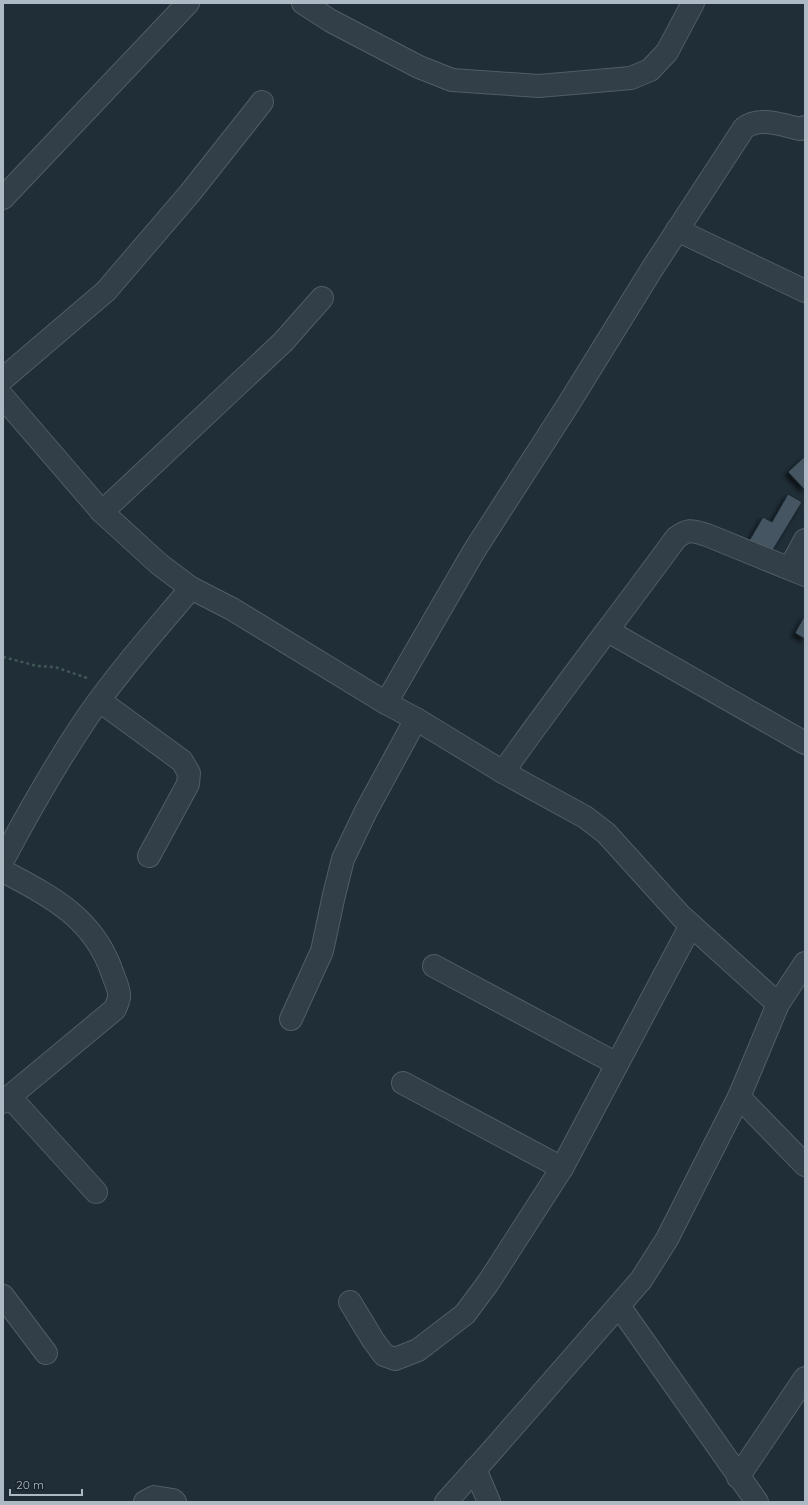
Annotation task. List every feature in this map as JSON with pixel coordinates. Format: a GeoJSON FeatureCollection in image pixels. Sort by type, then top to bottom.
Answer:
{"type":"FeatureCollection","features":[{"type":"Feature","properties":{"kind":"street"},"geometry":{"type":"LineString","coordinates":[[3,198],[188,3]]}},
{"type":"Feature","properties":{"kind":"street"},"geometry":{"type":"LineString","coordinates":[[303,3],[331,21],[413,64],[452,80],[539,86],[631,78],[650,70],[667,52],[693,3]]}},
{"type":"Feature","properties":{"kind":"street"},"geometry":{"type":"LineString","coordinates":[[3,379],[106,291],[190,193],[262,102]]}},
{"type":"Feature","properties":{"kind":"street"},"geometry":{"type":"LineString","coordinates":[[386,703],[474,551],[677,230],[744,128],[754,122],[768,122],[800,129],[805,127]]}},
{"type":"Feature","properties":{"kind":"street"},"geometry":{"type":"LineString","coordinates":[[677,230],[805,291]]}},
{"type":"Feature","properties":{"kind":"street"},"geometry":{"type":"LineString","coordinates":[[102,512],[283,342],[322,298]]}},
{"type":"Feature","properties":{"kind":"street"},"geometry":{"type":"LineString","coordinates":[[3,397],[102,512],[159,564],[191,588],[232,609],[503,772],[585,817],[606,833],[691,926],[778,1004]]}},
{"type":"Feature","properties":{"kind":"street"},"geometry":{"type":"LineString","coordinates":[[503,772],[550,706],[608,632],[676,538],[684,532],[691,530],[707,535],[797,572],[805,540]]}},
{"type":"Feature","properties":{"kind":"street"},"geometry":{"type":"LineString","coordinates":[[3,860],[25,817],[89,716],[191,588]]}},
{"type":"Feature","properties":{"kind":"street"},"geometry":{"type":"LineString","coordinates":[[608,632],[805,743]]}},
{"type":"Feature","properties":{"kind":"street"},"geometry":{"type":"LineString","coordinates":[[105,694],[182,761],[189,773],[188,784],[149,856]]}},
{"type":"Feature","properties":{"kind":"street"},"geometry":{"type":"LineString","coordinates":[[291,1019],[322,951],[343,859],[366,810],[416,719]]}},
{"type":"Feature","properties":{"kind":"street"},"geometry":{"type":"LineString","coordinates":[[3,871],[47,895],[65,907],[85,925],[106,955],[120,996],[115,1009],[6,1100],[96,1192]]}},
{"type":"Feature","properties":{"kind":"street"},"geometry":{"type":"LineString","coordinates":[[350,1302],[384,1355],[395,1359],[418,1350],[465,1314],[488,1283],[562,1168],[691,926]]}},
{"type":"Feature","properties":{"kind":"street"},"geometry":{"type":"LineString","coordinates":[[446,1502],[641,1280],[667,1239],[739,1097],[778,1004],[805,963]]}},
{"type":"Feature","properties":{"kind":"street"},"geometry":{"type":"LineString","coordinates":[[434,966],[617,1064]]}},
{"type":"Feature","properties":{"kind":"street"},"geometry":{"type":"LineString","coordinates":[[403,1083],[562,1168]]}},
{"type":"Feature","properties":{"kind":"street"},"geometry":{"type":"LineString","coordinates":[[739,1097],[805,1165]]}},
{"type":"Feature","properties":{"kind":"street"},"geometry":{"type":"LineString","coordinates":[[3,1296],[46,1353]]}},
{"type":"Feature","properties":{"kind":"street"},"geometry":{"type":"LineString","coordinates":[[619,1306],[708,1430],[738,1477],[757,1502]]}},
{"type":"Feature","properties":{"kind":"street"},"geometry":{"type":"LineString","coordinates":[[738,1477],[805,1378]]}},
{"type":"Feature","properties":{"kind":"street"},"geometry":{"type":"LineString","coordinates":[[475,1469],[489,1502]]}},
{"type":"Feature","properties":{"kind":"street"},"geometry":{"type":"LineString","coordinates":[[145,1502],[154,1497],[173,1500],[175,1502]]}},
{"type":"Feature","properties":{"kind":"path"},"geometry":{"type":"LineString","coordinates":[[3,657],[37,666],[55,667],[94,681],[105,694]]}},
{"type":"Feature","properties":{"kind":"building"},"geometry":{"type":"Polygon","coordinates":[[[805,456],[805,488],[804,489],[788,472],[805,456]]]}},
{"type":"Feature","properties":{"kind":"building"},"geometry":{"type":"Polygon","coordinates":[[[788,494],[802,502],[771,553],[749,541],[763,517],[772,522],[788,494]]]}},
{"type":"Feature","properties":{"kind":"building"},"geometry":{"type":"Polygon","coordinates":[[[805,615],[805,639],[795,633],[805,615]]]}}]}
